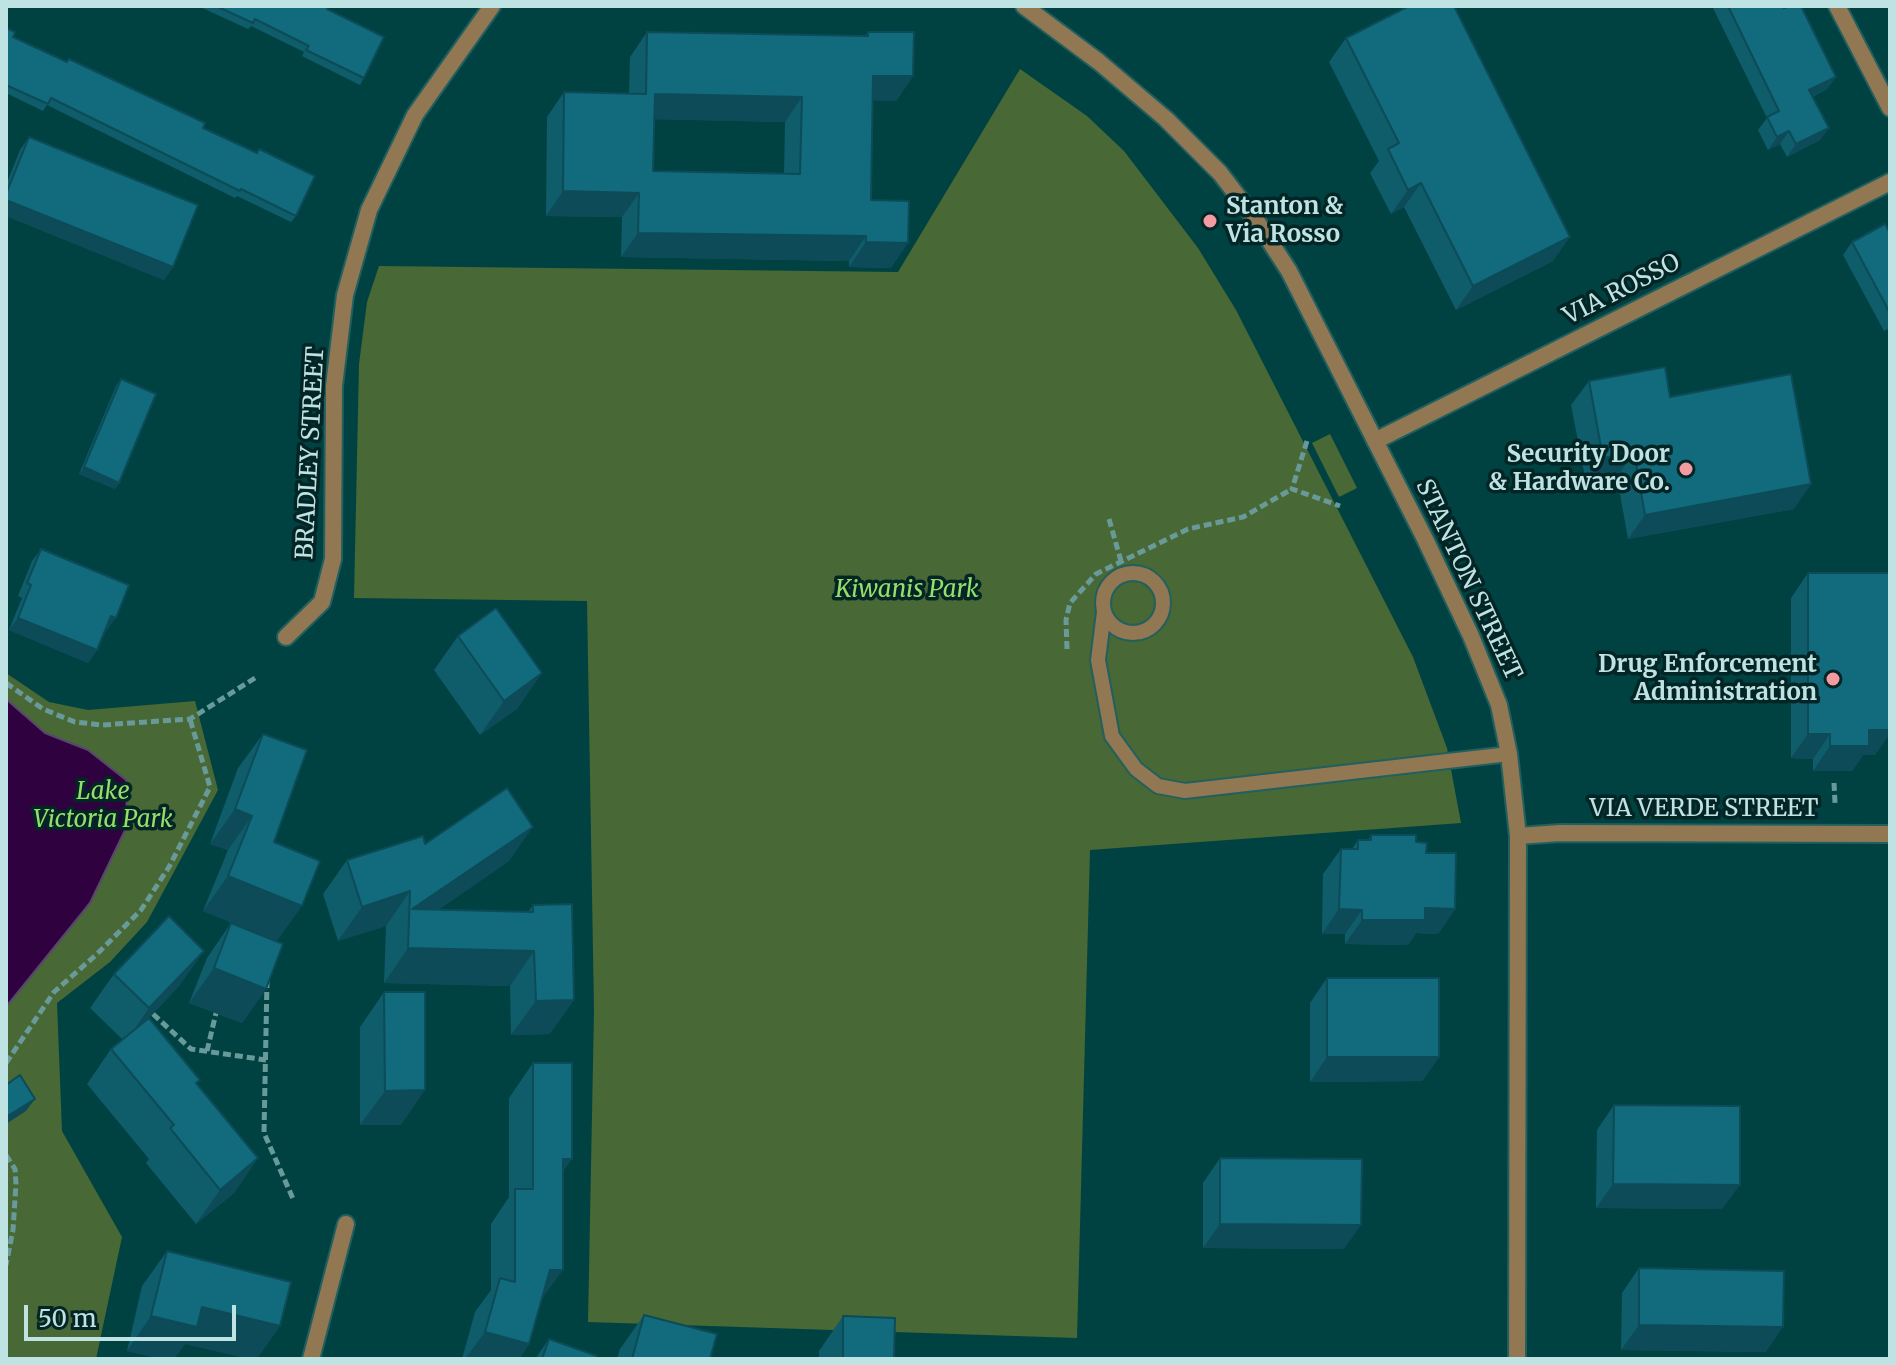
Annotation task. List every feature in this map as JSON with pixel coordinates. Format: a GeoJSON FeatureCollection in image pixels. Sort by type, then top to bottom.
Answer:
{"type":"FeatureCollection","features":[{"type":"Feature","properties":{"kind":"street","name":"BRADLEY STREET"},"geometry":{"type":"LineString","coordinates":[[286,637],[322,602],[333,559],[334,386],[345,295],[369,210],[415,115],[492,6]]}},
{"type":"Feature","properties":{"kind":"street","name":"STANTON STREET"},"geometry":{"type":"LineString","coordinates":[[1024,6],[1138,94],[1220,173],[1256,220],[1289,271],[1375,441],[1471,636],[1499,705],[1509,754],[1518,836],[1517,1359]]}},
{"type":"Feature","properties":{"kind":"street"},"geometry":{"type":"LineString","coordinates":[[1837,6],[1890,108]]}},
{"type":"Feature","properties":{"kind":"street","name":"VIA ROSSO"},"geometry":{"type":"LineString","coordinates":[[1375,441],[1890,182]]}},
{"type":"Feature","properties":{"kind":"street","name":"VIA VERDE STREET"},"geometry":{"type":"LineString","coordinates":[[1518,836],[1560,833],[1890,834]]}},
{"type":"Feature","properties":{"kind":"street"},"geometry":{"type":"LineString","coordinates":[[311,1359],[346,1224]]}},
{"type":"Feature","properties":{"kind":"lane"},"geometry":{"type":"LineString","coordinates":[[1104,612],[1116,629],[1136,634],[1154,626],[1161,617],[1163,597],[1154,581],[1146,575],[1127,573],[1110,582],[1105,591],[1098,660],[1112,736],[1136,769],[1158,786],[1185,791],[1509,754]]}},
{"type":"Feature","properties":{"kind":"path"},"geometry":{"type":"LineString","coordinates":[[1067,649],[1066,620],[1070,603],[1096,574],[1188,529],[1243,517],[1292,489],[1307,441]]}},
{"type":"Feature","properties":{"kind":"path"},"geometry":{"type":"LineString","coordinates":[[1292,489],[1340,506]]}},
{"type":"Feature","properties":{"kind":"path"},"geometry":{"type":"LineString","coordinates":[[1109,519],[1121,561]]}},
{"type":"Feature","properties":{"kind":"path"},"geometry":{"type":"LineString","coordinates":[[6,683],[43,709],[75,722],[102,725],[190,719],[255,678]]}},
{"type":"Feature","properties":{"kind":"path"},"geometry":{"type":"LineString","coordinates":[[6,1063],[54,992],[97,954],[155,892],[210,787],[190,719]]}},
{"type":"Feature","properties":{"kind":"path"},"geometry":{"type":"LineString","coordinates":[[1834,783],[1835,803]]}},
{"type":"Feature","properties":{"kind":"path"},"geometry":{"type":"LineString","coordinates":[[267,975],[264,1133],[294,1201]]}},
{"type":"Feature","properties":{"kind":"path"},"geometry":{"type":"LineString","coordinates":[[207,1051],[216,1013]]}},
{"type":"Feature","properties":{"kind":"path"},"geometry":{"type":"LineString","coordinates":[[153,1014],[191,1049],[266,1060]]}},
{"type":"Feature","properties":{"kind":"path"},"geometry":{"type":"LineString","coordinates":[[6,1155],[15,1169],[16,1184],[13,1230],[6,1265]]}},
{"type":"Feature","properties":{"kind":"green space","name":"Kiwanis Park"},"geometry":{"type":"Polygon","coordinates":[[[1020,69],[1087,116],[1124,151],[1198,248],[1236,310],[1413,657],[1447,748],[1461,823],[1090,850],[1077,1338],[588,1322],[594,1011],[587,601],[354,598],[359,364],[367,302],[379,266],[898,272],[1020,69]]]}},
{"type":"Feature","properties":{"kind":"green space"},"geometry":{"type":"Polygon","coordinates":[[[1330,434],[1357,488],[1339,497],[1312,443],[1330,434]]]}},
{"type":"Feature","properties":{"kind":"green space","name":"Lake Victoria Park"},"geometry":{"type":"Polygon","coordinates":[[[6,673],[49,702],[88,710],[195,701],[218,790],[147,922],[110,962],[57,1003],[62,1131],[122,1237],[96,1359],[6,1359],[6,673]]]}},
{"type":"Feature","properties":{"kind":"shaded area"},"geometry":{"type":"Polygon","coordinates":[[[6,699],[45,733],[88,750],[126,780],[127,826],[90,903],[6,1007],[6,699]]]}},
{"type":"Feature","properties":{"kind":"building"},"geometry":{"type":"Polygon","coordinates":[[[216,6],[329,6],[327,9],[384,37],[364,78],[306,50],[309,46],[255,19],[253,23],[216,6]]]}},
{"type":"Feature","properties":{"kind":"building"},"geometry":{"type":"Polygon","coordinates":[[[1409,6],[1454,6],[1570,237],[1473,286],[1421,183],[1408,190],[1388,149],[1399,143],[1346,38],[1409,6]]]}},
{"type":"Feature","properties":{"kind":"building"},"geometry":{"type":"Polygon","coordinates":[[[1728,6],[1801,6],[1836,77],[1809,90],[1829,128],[1796,144],[1789,131],[1777,137],[1767,117],[1779,111],[1728,6]]]}},
{"type":"Feature","properties":{"kind":"building"},"geometry":{"type":"Polygon","coordinates":[[[6,28],[15,32],[13,37],[67,62],[69,59],[205,123],[203,128],[257,153],[259,149],[315,176],[296,216],[51,98],[48,104],[6,85],[6,28]]]}},
{"type":"Feature","properties":{"kind":"building"},"geometry":{"type":"Polygon","coordinates":[[[647,32],[868,36],[868,32],[914,32],[913,76],[873,76],[871,200],[909,201],[908,243],[866,242],[866,236],[638,233],[639,193],[563,191],[564,92],[646,94],[647,32]],[[655,94],[653,171],[800,174],[802,97],[655,94]]]}},
{"type":"Feature","properties":{"kind":"building"},"geometry":{"type":"Polygon","coordinates":[[[29,137],[198,205],[173,267],[6,200],[29,137]]]}},
{"type":"Feature","properties":{"kind":"building"},"geometry":{"type":"Polygon","coordinates":[[[1885,224],[1890,233],[1890,313],[1852,242],[1885,224]]]}},
{"type":"Feature","properties":{"kind":"building"},"geometry":{"type":"Polygon","coordinates":[[[1665,367],[1670,397],[1791,374],[1811,484],[1645,515],[1634,452],[1603,458],[1589,381],[1665,367]]]}},
{"type":"Feature","properties":{"kind":"building"},"geometry":{"type":"Polygon","coordinates":[[[121,379],[156,394],[119,483],[84,467],[121,379]]]}},
{"type":"Feature","properties":{"kind":"building"},"geometry":{"type":"Polygon","coordinates":[[[41,549],[129,585],[116,618],[111,616],[97,650],[18,618],[31,585],[27,583],[41,549]]]}},
{"type":"Feature","properties":{"kind":"building"},"geometry":{"type":"Polygon","coordinates":[[[1808,573],[1890,573],[1890,730],[1869,730],[1869,746],[1830,746],[1830,734],[1808,734],[1808,573]]]}},
{"type":"Feature","properties":{"kind":"building"},"geometry":{"type":"Polygon","coordinates":[[[496,608],[542,673],[504,701],[458,636],[496,608]]]}},
{"type":"Feature","properties":{"kind":"building"},"geometry":{"type":"Polygon","coordinates":[[[263,734],[307,750],[274,842],[320,861],[302,906],[228,876],[252,816],[235,809],[263,734]]]}},
{"type":"Feature","properties":{"kind":"building"},"geometry":{"type":"Polygon","coordinates":[[[507,788],[533,827],[412,909],[533,912],[533,905],[572,904],[574,1000],[536,1001],[534,951],[408,948],[410,891],[362,907],[347,860],[423,836],[425,844],[507,788]]]}},
{"type":"Feature","properties":{"kind":"building"},"geometry":{"type":"Polygon","coordinates":[[[1371,835],[1416,835],[1416,842],[1427,843],[1426,853],[1456,853],[1455,909],[1425,908],[1425,920],[1362,920],[1362,910],[1339,909],[1341,849],[1358,849],[1358,840],[1371,840],[1371,835]]]}},
{"type":"Feature","properties":{"kind":"building"},"geometry":{"type":"Polygon","coordinates":[[[169,916],[204,951],[149,1008],[114,974],[169,916]]]}},
{"type":"Feature","properties":{"kind":"building"},"geometry":{"type":"Polygon","coordinates":[[[231,923],[283,944],[266,989],[214,968],[231,923]]]}},
{"type":"Feature","properties":{"kind":"building"},"geometry":{"type":"Polygon","coordinates":[[[1327,978],[1439,978],[1439,1057],[1327,1057],[1327,978]]]}},
{"type":"Feature","properties":{"kind":"building"},"geometry":{"type":"Polygon","coordinates":[[[384,992],[425,992],[425,1090],[385,1091],[384,992]]]}},
{"type":"Feature","properties":{"kind":"building"},"geometry":{"type":"Polygon","coordinates":[[[149,1018],[200,1080],[196,1083],[258,1158],[220,1190],[170,1128],[174,1125],[111,1049],[149,1018]]]}},
{"type":"Feature","properties":{"kind":"building"},"geometry":{"type":"Polygon","coordinates":[[[533,1063],[572,1063],[572,1159],[563,1159],[563,1270],[550,1270],[529,1344],[485,1332],[500,1278],[515,1282],[515,1189],[533,1189],[533,1063]]]}},
{"type":"Feature","properties":{"kind":"building"},"geometry":{"type":"Polygon","coordinates":[[[20,1075],[35,1099],[6,1117],[6,1085],[20,1075]]]}},
{"type":"Feature","properties":{"kind":"building"},"geometry":{"type":"Polygon","coordinates":[[[1614,1105],[1740,1106],[1740,1185],[1613,1184],[1614,1105]]]}},
{"type":"Feature","properties":{"kind":"building"},"geometry":{"type":"Polygon","coordinates":[[[1220,1158],[1362,1159],[1361,1225],[1220,1224],[1220,1158]]]}},
{"type":"Feature","properties":{"kind":"building"},"geometry":{"type":"Polygon","coordinates":[[[167,1251],[291,1282],[280,1326],[202,1307],[197,1327],[151,1316],[167,1251]]]}},
{"type":"Feature","properties":{"kind":"building"},"geometry":{"type":"Polygon","coordinates":[[[1639,1268],[1784,1271],[1783,1327],[1639,1325],[1639,1268]]]}},
{"type":"Feature","properties":{"kind":"building"},"geometry":{"type":"Polygon","coordinates":[[[644,1315],[717,1334],[710,1359],[632,1359],[644,1315]]]}},
{"type":"Feature","properties":{"kind":"building"},"geometry":{"type":"Polygon","coordinates":[[[843,1316],[895,1318],[894,1359],[843,1359],[843,1316]]]}},
{"type":"Feature","properties":{"kind":"building"},"geometry":{"type":"Polygon","coordinates":[[[549,1339],[597,1356],[596,1359],[542,1359],[549,1339]]]}},
{"type":"Feature","properties":{"kind":"place","name":"Stanton & Via Rosso"},"geometry":{"type":"Point","coordinates":[1210,221]}},
{"type":"Feature","properties":{"kind":"place","name":"Security Door & Hardware Co."},"geometry":{"type":"Point","coordinates":[1686,469]}},
{"type":"Feature","properties":{"kind":"place","name":"Drug Enforcement Administration"},"geometry":{"type":"Point","coordinates":[1833,679]}}]}
